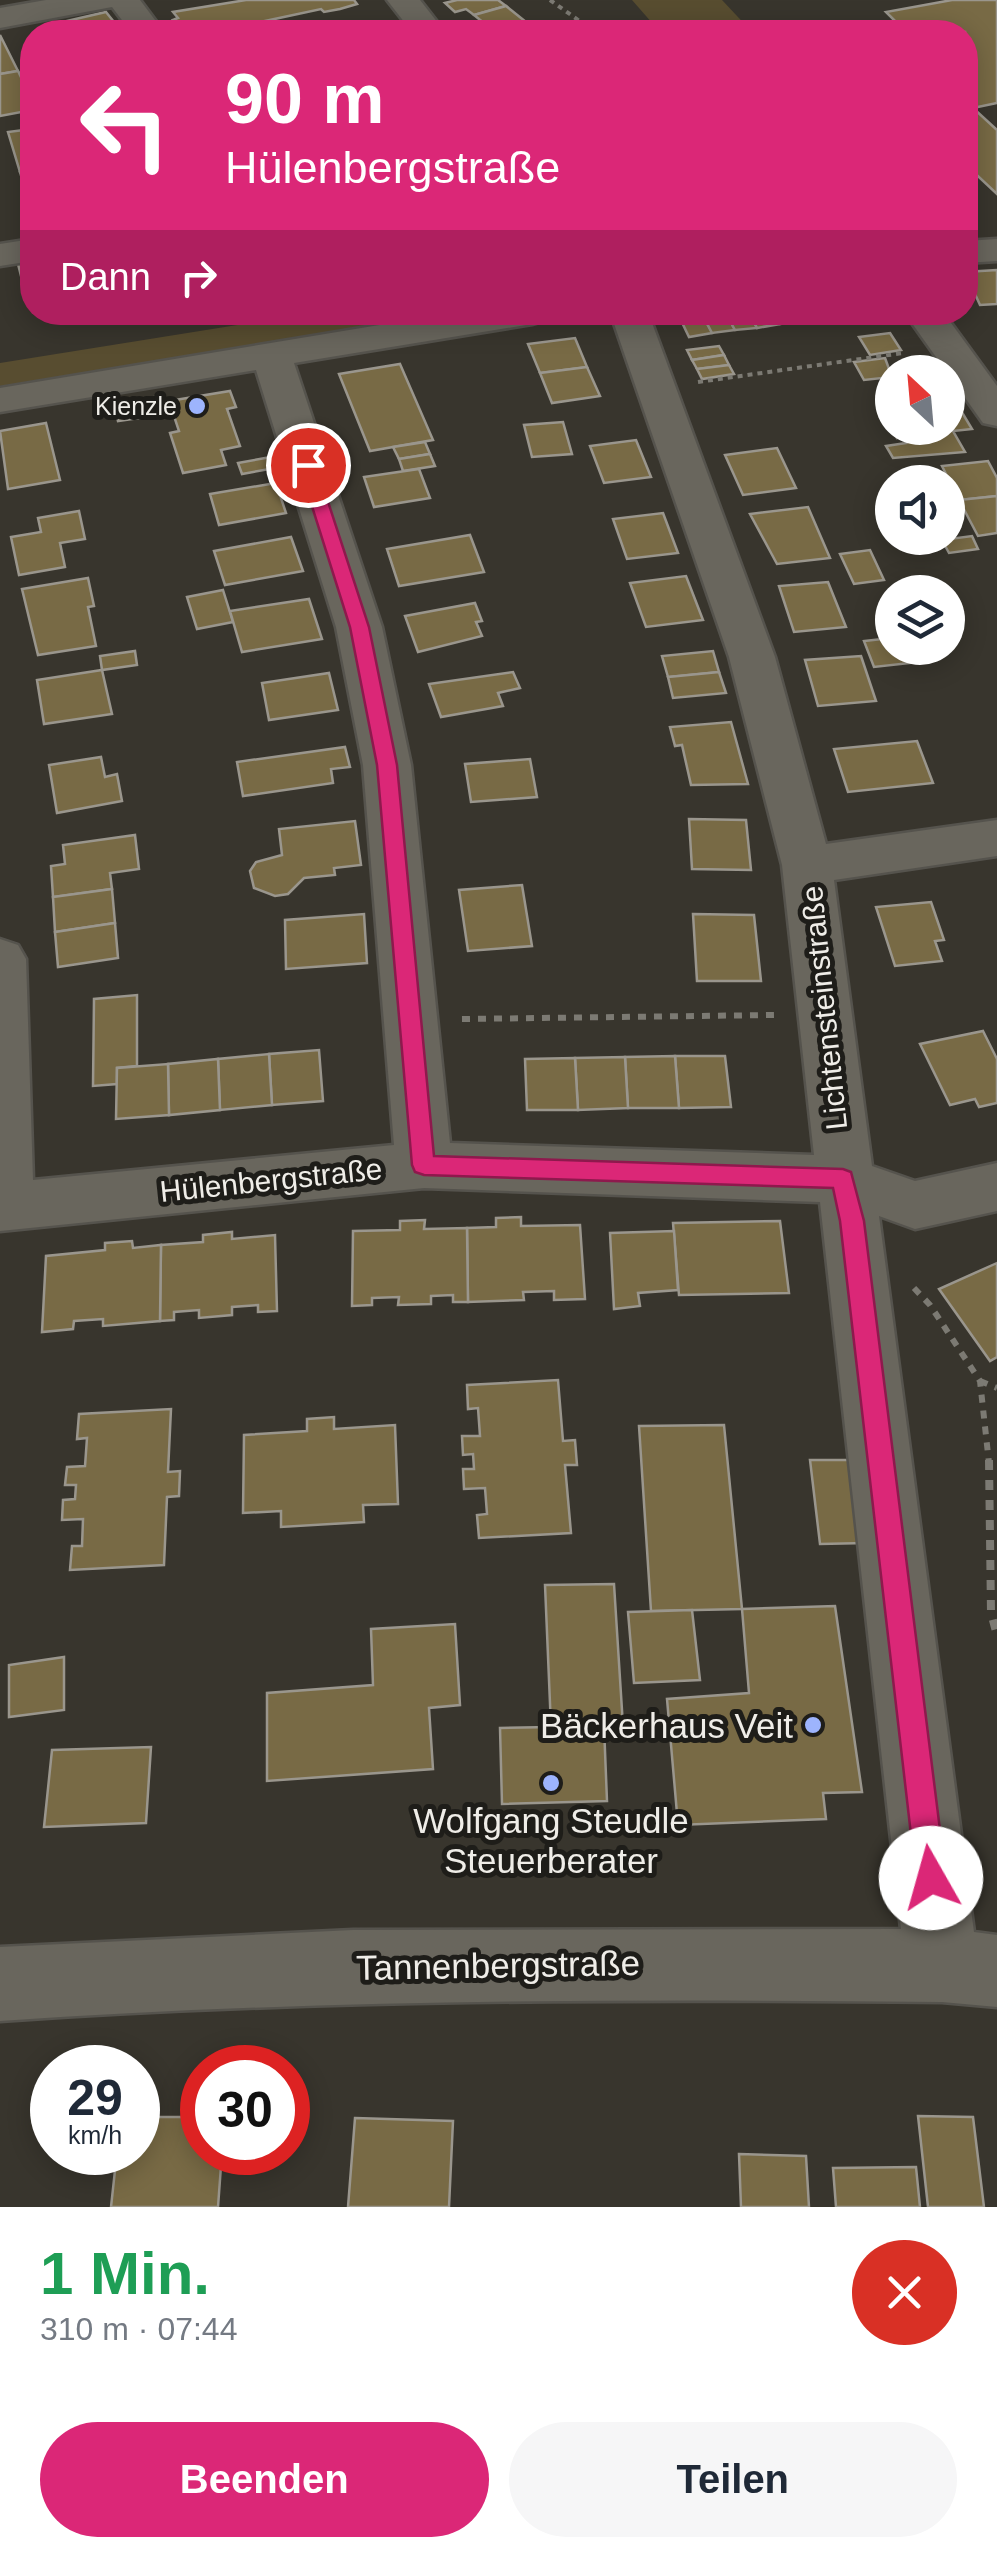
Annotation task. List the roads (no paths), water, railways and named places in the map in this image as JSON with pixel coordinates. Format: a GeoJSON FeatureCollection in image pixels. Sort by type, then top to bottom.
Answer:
{"type":"FeatureCollection","features":[{"type":"Feature","properties":{"kind":"street"},"geometry":{"type":"LineString","coordinates":[[0,18],[103,0],[131,20]]}},
{"type":"Feature","properties":{"kind":"street"},"geometry":{"type":"LineString","coordinates":[[403,0],[419,20]]}},
{"type":"Feature","properties":{"kind":"street"},"geometry":{"type":"LineString","coordinates":[[0,400],[451,325]]}},
{"type":"Feature","properties":{"kind":"street","name":"Lichtensteinstraße"},"geometry":{"type":"LineString","coordinates":[[635,325],[752,657],[808,865],[848,1200],[969,1968]]}},
{"type":"Feature","properties":{"kind":"street"},"geometry":{"type":"LineString","coordinates":[[934,325],[997,414]]}},
{"type":"Feature","properties":{"kind":"street"},"geometry":{"type":"LineString","coordinates":[[271,354],[360,627],[387,765],[424,1165]]}},
{"type":"Feature","properties":{"kind":"street"},"geometry":{"type":"LineString","coordinates":[[808,865],[997,838]]}},
{"type":"Feature","properties":{"kind":"street"},"geometry":{"type":"LineString","coordinates":[[0,959],[3,1206]]}},
{"type":"Feature","properties":{"kind":"street","name":"Hülenbergstraße"},"geometry":{"type":"LineString","coordinates":[[3,1206],[424,1165],[915,1205],[997,1187]]}},
{"type":"Feature","properties":{"kind":"street","name":"Tannenbergstraße"},"geometry":{"type":"LineString","coordinates":[[0,1984],[144,1973],[565,1962],[969,1968]]}},
{"type":"Feature","properties":{"kind":"place","name":"Kienzle"},"geometry":{"type":"Point","coordinates":[197,406]}},
{"type":"Feature","properties":{"kind":"place","name":"Bäckerhaus Veit"},"geometry":{"type":"Point","coordinates":[813,1725]}},
{"type":"Feature","properties":{"kind":"place","name":"Wolfgang Steudle Steuerberater"},"geometry":{"type":"Point","coordinates":[551,1783]}}]}
